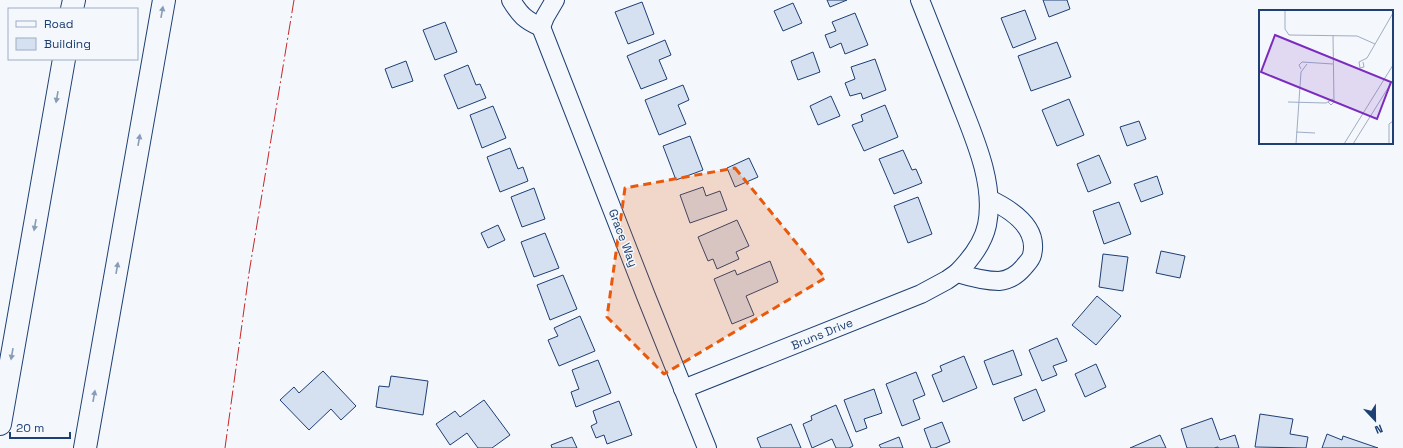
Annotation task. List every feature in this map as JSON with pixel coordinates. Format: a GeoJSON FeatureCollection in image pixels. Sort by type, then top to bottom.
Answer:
{"type":"FeatureCollection","features":[{"type":"Feature","properties":{"kind":"highway"},"geometry":{"type":"LineString","coordinates":[[85,448],[164,0]]}},
{"type":"Feature","properties":{"kind":"highway"},"geometry":{"type":"LineString","coordinates":[[0,424],[64,60]]}},
{"type":"Feature","properties":{"kind":"street"},"geometry":{"type":"LineString","coordinates":[[511,0],[518,12],[527,20],[541,27],[555,0]]}},
{"type":"Feature","properties":{"kind":"street","name":"Bruns Drive"},"geometry":{"type":"LineString","coordinates":[[684,389],[921,294],[947,280],[970,261],[982,240],[987,225],[989,199],[984,168],[975,140],[920,0]]}},
{"type":"Feature","properties":{"kind":"street","name":"Grace Way"},"geometry":{"type":"LineString","coordinates":[[541,27],[707,448]]}},
{"type":"Feature","properties":{"kind":"street"},"geometry":{"type":"LineString","coordinates":[[957,273],[1001,281],[1017,275],[1032,256],[1033,239],[1024,223],[1007,209],[989,199]]}},
{"type":"Feature","properties":{"kind":"highlighted area"},"geometry":{"type":"Polygon","coordinates":[[[735,168],[825,278],[664,374],[607,317],[625,188],[735,168]]]}},
{"type":"Feature","properties":{"kind":"building"},"geometry":{"type":"Polygon","coordinates":[[[827,0],[847,0],[830,7],[827,0]]]}},
{"type":"Feature","properties":{"kind":"building"},"geometry":{"type":"Polygon","coordinates":[[[1043,0],[1067,0],[1070,9],[1049,17],[1043,0]]]}},
{"type":"Feature","properties":{"kind":"building"},"geometry":{"type":"Polygon","coordinates":[[[642,2],[654,34],[628,44],[615,12],[642,2]]]}},
{"type":"Feature","properties":{"kind":"building"},"geometry":{"type":"Polygon","coordinates":[[[793,3],[802,23],[783,31],[774,11],[793,3]]]}},
{"type":"Feature","properties":{"kind":"building"},"geometry":{"type":"Polygon","coordinates":[[[1025,10],[1036,39],[1013,48],[1001,18],[1025,10]]]}},
{"type":"Feature","properties":{"kind":"building"},"geometry":{"type":"Polygon","coordinates":[[[855,13],[868,45],[845,54],[841,43],[830,48],[825,35],[836,31],[832,22],[855,13]]]}},
{"type":"Feature","properties":{"kind":"building"},"geometry":{"type":"Polygon","coordinates":[[[445,22],[457,52],[435,60],[423,30],[445,22]]]}},
{"type":"Feature","properties":{"kind":"building"},"geometry":{"type":"Polygon","coordinates":[[[665,40],[671,55],[659,60],[667,79],[641,89],[627,56],[665,40]]]}},
{"type":"Feature","properties":{"kind":"building"},"geometry":{"type":"Polygon","coordinates":[[[1057,42],[1071,77],[1031,91],[1018,56],[1057,42]]]}},
{"type":"Feature","properties":{"kind":"building"},"geometry":{"type":"Polygon","coordinates":[[[813,52],[820,72],[798,80],[791,61],[813,52]]]}},
{"type":"Feature","properties":{"kind":"building"},"geometry":{"type":"Polygon","coordinates":[[[875,59],[886,90],[863,99],[861,93],[850,96],[845,83],[855,79],[851,67],[875,59]]]}},
{"type":"Feature","properties":{"kind":"building"},"geometry":{"type":"Polygon","coordinates":[[[406,61],[413,81],[392,88],[385,69],[406,61]]]}},
{"type":"Feature","properties":{"kind":"building"},"geometry":{"type":"Polygon","coordinates":[[[468,65],[476,85],[480,84],[486,98],[458,109],[444,75],[468,65]]]}},
{"type":"Feature","properties":{"kind":"building"},"geometry":{"type":"Polygon","coordinates":[[[683,85],[689,100],[678,105],[686,124],[659,135],[645,100],[683,85]]]}},
{"type":"Feature","properties":{"kind":"building"},"geometry":{"type":"Polygon","coordinates":[[[831,96],[840,116],[818,125],[810,106],[831,96]]]}},
{"type":"Feature","properties":{"kind":"building"},"geometry":{"type":"Polygon","coordinates":[[[1069,99],[1084,135],[1057,146],[1042,110],[1069,99]]]}},
{"type":"Feature","properties":{"kind":"building"},"geometry":{"type":"Polygon","coordinates":[[[885,105],[898,137],[864,151],[852,125],[863,121],[861,115],[885,105]]]}},
{"type":"Feature","properties":{"kind":"building"},"geometry":{"type":"Polygon","coordinates":[[[493,106],[506,138],[482,148],[470,115],[493,106]]]}},
{"type":"Feature","properties":{"kind":"building"},"geometry":{"type":"Polygon","coordinates":[[[1139,121],[1146,139],[1127,146],[1120,127],[1139,121]]]}},
{"type":"Feature","properties":{"kind":"building"},"geometry":{"type":"Polygon","coordinates":[[[690,136],[703,170],[676,180],[663,146],[690,136]]]}},
{"type":"Feature","properties":{"kind":"building"},"geometry":{"type":"Polygon","coordinates":[[[510,148],[518,169],[523,167],[528,181],[500,192],[487,157],[510,148]]]}},
{"type":"Feature","properties":{"kind":"building"},"geometry":{"type":"Polygon","coordinates":[[[903,150],[912,170],[916,169],[922,183],[894,194],[879,159],[903,150]]]}},
{"type":"Feature","properties":{"kind":"building"},"geometry":{"type":"Polygon","coordinates":[[[1099,155],[1111,183],[1088,192],[1077,164],[1099,155]]]}},
{"type":"Feature","properties":{"kind":"building"},"geometry":{"type":"Polygon","coordinates":[[[749,158],[758,177],[735,187],[727,168],[749,158]]]}},
{"type":"Feature","properties":{"kind":"building"},"geometry":{"type":"Polygon","coordinates":[[[1157,176],[1163,194],[1141,202],[1134,184],[1157,176]]]}},
{"type":"Feature","properties":{"kind":"building"},"geometry":{"type":"Polygon","coordinates":[[[703,187],[706,196],[720,191],[727,210],[690,223],[680,195],[703,187]]]}},
{"type":"Feature","properties":{"kind":"building"},"geometry":{"type":"Polygon","coordinates":[[[534,188],[545,219],[522,227],[511,197],[534,188]]]}},
{"type":"Feature","properties":{"kind":"building"},"geometry":{"type":"Polygon","coordinates":[[[918,197],[932,234],[908,243],[894,206],[918,197]]]}},
{"type":"Feature","properties":{"kind":"building"},"geometry":{"type":"Polygon","coordinates":[[[1119,202],[1131,234],[1104,244],[1093,211],[1119,202]]]}},
{"type":"Feature","properties":{"kind":"building"},"geometry":{"type":"Polygon","coordinates":[[[737,220],[749,246],[736,252],[739,259],[717,269],[713,259],[708,261],[698,237],[737,220]]]}},
{"type":"Feature","properties":{"kind":"building"},"geometry":{"type":"Polygon","coordinates":[[[498,225],[505,240],[488,248],[481,233],[498,225]]]}},
{"type":"Feature","properties":{"kind":"building"},"geometry":{"type":"Polygon","coordinates":[[[545,233],[559,268],[534,277],[521,242],[545,233]]]}},
{"type":"Feature","properties":{"kind":"building"},"geometry":{"type":"Polygon","coordinates":[[[1161,251],[1185,256],[1180,278],[1156,273],[1161,251]]]}},
{"type":"Feature","properties":{"kind":"building"},"geometry":{"type":"Polygon","coordinates":[[[1103,254],[1128,257],[1123,291],[1099,287],[1103,254]]]}},
{"type":"Feature","properties":{"kind":"building"},"geometry":{"type":"Polygon","coordinates":[[[770,261],[778,282],[746,296],[754,315],[732,324],[714,279],[735,270],[737,275],[770,261]]]}},
{"type":"Feature","properties":{"kind":"building"},"geometry":{"type":"Polygon","coordinates":[[[563,275],[577,309],[550,320],[537,285],[563,275]]]}},
{"type":"Feature","properties":{"kind":"building"},"geometry":{"type":"Polygon","coordinates":[[[1097,296],[1121,316],[1096,345],[1072,325],[1097,296]]]}},
{"type":"Feature","properties":{"kind":"building"},"geometry":{"type":"Polygon","coordinates":[[[580,316],[595,351],[559,366],[548,340],[558,336],[554,328],[580,316]]]}},
{"type":"Feature","properties":{"kind":"building"},"geometry":{"type":"Polygon","coordinates":[[[1057,338],[1067,361],[1053,366],[1057,375],[1042,381],[1029,350],[1057,338]]]}},
{"type":"Feature","properties":{"kind":"building"},"geometry":{"type":"Polygon","coordinates":[[[1013,350],[1022,375],[993,385],[984,361],[1013,350]]]}},
{"type":"Feature","properties":{"kind":"building"},"geometry":{"type":"Polygon","coordinates":[[[964,356],[977,388],[943,402],[932,375],[942,371],[940,366],[964,356]]]}},
{"type":"Feature","properties":{"kind":"building"},"geometry":{"type":"Polygon","coordinates":[[[598,360],[611,393],[576,407],[571,392],[579,389],[572,370],[598,360]]]}},
{"type":"Feature","properties":{"kind":"building"},"geometry":{"type":"Polygon","coordinates":[[[1096,364],[1106,387],[1085,397],[1075,374],[1096,364]]]}},
{"type":"Feature","properties":{"kind":"building"},"geometry":{"type":"Polygon","coordinates":[[[323,371],[356,406],[341,420],[331,409],[309,430],[280,400],[294,387],[299,393],[323,371]]]}},
{"type":"Feature","properties":{"kind":"building"},"geometry":{"type":"Polygon","coordinates":[[[916,372],[925,395],[913,400],[920,419],[902,426],[886,384],[916,372]]]}},
{"type":"Feature","properties":{"kind":"building"},"geometry":{"type":"Polygon","coordinates":[[[391,376],[428,381],[423,415],[376,407],[379,386],[389,387],[391,376]]]}},
{"type":"Feature","properties":{"kind":"building"},"geometry":{"type":"Polygon","coordinates":[[[874,389],[882,413],[864,419],[867,428],[856,432],[844,400],[874,389]]]}},
{"type":"Feature","properties":{"kind":"building"},"geometry":{"type":"Polygon","coordinates":[[[1036,389],[1045,411],[1023,421],[1014,398],[1036,389]]]}},
{"type":"Feature","properties":{"kind":"building"},"geometry":{"type":"Polygon","coordinates":[[[484,400],[510,435],[492,448],[478,448],[467,433],[450,445],[436,424],[455,411],[460,417],[484,400]]]}},
{"type":"Feature","properties":{"kind":"building"},"geometry":{"type":"Polygon","coordinates":[[[619,401],[632,435],[607,444],[604,435],[596,438],[591,426],[597,423],[593,411],[619,401]]]}},
{"type":"Feature","properties":{"kind":"building"},"geometry":{"type":"Polygon","coordinates":[[[836,405],[853,446],[849,448],[836,448],[832,439],[812,448],[803,424],[812,420],[811,416],[836,405]]]}},
{"type":"Feature","properties":{"kind":"building"},"geometry":{"type":"Polygon","coordinates":[[[1260,414],[1293,419],[1290,434],[1308,437],[1306,448],[1255,447],[1260,414]]]}},
{"type":"Feature","properties":{"kind":"building"},"geometry":{"type":"Polygon","coordinates":[[[1212,418],[1220,440],[1235,435],[1239,448],[1187,448],[1181,429],[1212,418]]]}},
{"type":"Feature","properties":{"kind":"building"},"geometry":{"type":"Polygon","coordinates":[[[942,422],[950,442],[935,448],[931,448],[924,429],[942,422]]]}},
{"type":"Feature","properties":{"kind":"building"},"geometry":{"type":"Polygon","coordinates":[[[791,424],[801,448],[761,448],[757,438],[791,424]]]}},
{"type":"Feature","properties":{"kind":"building"},"geometry":{"type":"Polygon","coordinates":[[[1327,434],[1342,440],[1343,436],[1378,448],[1322,448],[1327,434]]]}},
{"type":"Feature","properties":{"kind":"building"},"geometry":{"type":"Polygon","coordinates":[[[1160,435],[1166,448],[1130,448],[1160,435]]]}},
{"type":"Feature","properties":{"kind":"building"},"geometry":{"type":"Polygon","coordinates":[[[572,437],[577,448],[552,448],[551,445],[572,437]]]}},
{"type":"Feature","properties":{"kind":"building"},"geometry":{"type":"Polygon","coordinates":[[[899,437],[903,448],[881,448],[879,445],[899,437]]]}},
{"type":"Feature","properties":{"kind":"power"},"geometry":{"type":"LineString","coordinates":[[225,448],[249,273],[294,0]]}}]}
